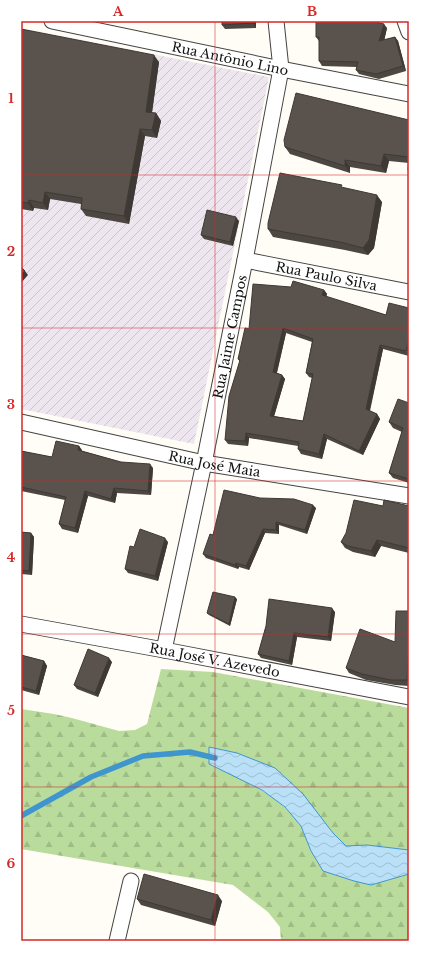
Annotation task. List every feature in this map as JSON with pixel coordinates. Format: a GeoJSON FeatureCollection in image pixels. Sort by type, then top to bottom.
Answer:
{"type":"FeatureCollection","features":[{"type":"Feature","properties":{"kind":"street","name":"Rua Antônio Lino"},"geometry":{"type":"LineString","coordinates":[[52,21],[409,94]]}},
{"type":"Feature","properties":{"kind":"street","name":"Rua Jaime Campos"},"geometry":{"type":"LineString","coordinates":[[164,650],[245,260],[281,69],[276,21]]}},
{"type":"Feature","properties":{"kind":"street"},"geometry":{"type":"LineString","coordinates":[[405,21],[409,32]]}},
{"type":"Feature","properties":{"kind":"street","name":"Rua Paulo Silva"},"geometry":{"type":"LineString","coordinates":[[245,260],[409,292]]}},
{"type":"Feature","properties":{"kind":"street","name":"Rua José Maia"},"geometry":{"type":"LineString","coordinates":[[21,422],[204,462],[409,496]]}},
{"type":"Feature","properties":{"kind":"street","name":"Rua José V. Azevedo"},"geometry":{"type":"LineString","coordinates":[[21,624],[164,650],[409,698]]}},
{"type":"Feature","properties":{"kind":"street"},"geometry":{"type":"LineString","coordinates":[[117,941],[131,881]]}},
{"type":"Feature","properties":{"kind":"shaded area"},"geometry":{"type":"Polygon","coordinates":[[[21,28],[269,77],[194,444],[21,409],[21,28]]]}},
{"type":"Feature","properties":{"kind":"green space"},"geometry":{"type":"Polygon","coordinates":[[[161,669],[213,672],[409,708],[409,850],[367,845],[346,846],[333,833],[237,753],[209,747],[209,764],[247,782],[271,796],[291,814],[300,825],[311,851],[371,885],[409,874],[409,941],[281,941],[280,927],[268,912],[233,885],[21,849],[21,709],[72,718],[119,731],[135,730],[147,724],[161,669]]]}},
{"type":"Feature","properties":{"kind":"water"},"geometry":{"type":"Polygon","coordinates":[[[209,747],[237,753],[275,768],[303,794],[333,833],[346,846],[367,845],[409,850],[409,874],[371,885],[323,871],[311,851],[301,826],[285,807],[262,790],[209,764],[209,747]]]}},
{"type":"Feature","properties":{"kind":"building"},"geometry":{"type":"Polygon","coordinates":[[[222,21],[253,21],[253,23],[222,25],[222,21]]]}},
{"type":"Feature","properties":{"kind":"building"},"geometry":{"type":"Polygon","coordinates":[[[316,21],[372,21],[384,24],[379,41],[395,37],[403,66],[376,74],[356,70],[358,62],[319,61],[319,37],[316,37],[316,21]]]}},
{"type":"Feature","properties":{"kind":"building"},"geometry":{"type":"Polygon","coordinates":[[[21,29],[154,55],[146,112],[156,113],[152,130],[140,129],[124,216],[81,209],[82,198],[45,192],[43,203],[29,200],[28,203],[21,202],[21,29]]]}},
{"type":"Feature","properties":{"kind":"building"},"geometry":{"type":"Polygon","coordinates":[[[296,93],[409,120],[409,157],[384,154],[381,166],[345,160],[345,166],[285,147],[284,140],[296,93]]]}},
{"type":"Feature","properties":{"kind":"building"},"geometry":{"type":"Polygon","coordinates":[[[280,173],[342,185],[341,187],[377,195],[369,240],[363,248],[340,242],[268,229],[268,223],[280,173]]]}},
{"type":"Feature","properties":{"kind":"building"},"geometry":{"type":"Polygon","coordinates":[[[207,210],[236,217],[230,242],[201,235],[207,210]]]}},
{"type":"Feature","properties":{"kind":"building"},"geometry":{"type":"Polygon","coordinates":[[[21,267],[25,271],[21,275],[21,267]]]}},
{"type":"Feature","properties":{"kind":"building"},"geometry":{"type":"Polygon","coordinates":[[[293,281],[324,290],[322,295],[386,315],[389,303],[409,308],[409,337],[406,351],[380,345],[366,409],[377,414],[359,451],[324,434],[319,454],[298,449],[299,442],[246,433],[245,441],[225,440],[229,396],[240,360],[238,359],[245,328],[249,329],[253,284],[291,287],[293,281]],[[283,328],[273,372],[282,375],[270,416],[303,421],[313,374],[306,373],[313,339],[283,328]]]}},
{"type":"Feature","properties":{"kind":"building"},"geometry":{"type":"Polygon","coordinates":[[[398,399],[409,403],[409,479],[389,473],[403,428],[389,422],[398,399]]]}},
{"type":"Feature","properties":{"kind":"building"},"geometry":{"type":"Polygon","coordinates":[[[56,441],[79,446],[78,450],[121,462],[150,464],[148,491],[114,488],[111,499],[85,491],[75,528],[59,524],[66,497],[21,487],[21,451],[52,457],[56,441]]]}},
{"type":"Feature","properties":{"kind":"building"},"geometry":{"type":"Polygon","coordinates":[[[224,490],[260,498],[294,499],[313,505],[305,530],[276,522],[276,530],[263,529],[246,566],[236,563],[235,565],[203,554],[210,534],[213,535],[224,490]]]}},
{"type":"Feature","properties":{"kind":"building"},"geometry":{"type":"Polygon","coordinates":[[[354,500],[383,506],[384,500],[409,506],[409,548],[377,540],[371,551],[348,546],[341,542],[346,533],[354,500]]]}},
{"type":"Feature","properties":{"kind":"building"},"geometry":{"type":"Polygon","coordinates":[[[140,529],[165,538],[155,576],[125,569],[130,546],[134,547],[140,529]]]}},
{"type":"Feature","properties":{"kind":"building"},"geometry":{"type":"Polygon","coordinates":[[[21,532],[31,533],[29,571],[21,570],[21,532]]]}},
{"type":"Feature","properties":{"kind":"building"},"geometry":{"type":"Polygon","coordinates":[[[213,592],[235,597],[229,624],[207,613],[213,592]]]}},
{"type":"Feature","properties":{"kind":"building"},"geometry":{"type":"Polygon","coordinates":[[[269,599],[332,608],[328,637],[294,633],[289,661],[258,654],[266,626],[269,599]]]}},
{"type":"Feature","properties":{"kind":"building"},"geometry":{"type":"Polygon","coordinates":[[[396,611],[409,611],[409,657],[407,680],[391,680],[362,674],[346,668],[360,629],[395,642],[396,611]]]}},
{"type":"Feature","properties":{"kind":"building"},"geometry":{"type":"Polygon","coordinates":[[[88,649],[109,658],[95,693],[74,685],[88,649]]]}},
{"type":"Feature","properties":{"kind":"building"},"geometry":{"type":"Polygon","coordinates":[[[21,655],[44,661],[36,691],[21,687],[21,655]]]}},
{"type":"Feature","properties":{"kind":"building"},"geometry":{"type":"Polygon","coordinates":[[[144,874],[218,895],[211,920],[137,899],[144,874]]]}},
{"type":"Feature","properties":{"kind":"waterway"},"geometry":{"type":"LineString","coordinates":[[21,816],[91,777],[143,756],[190,752],[215,758]]}}]}
